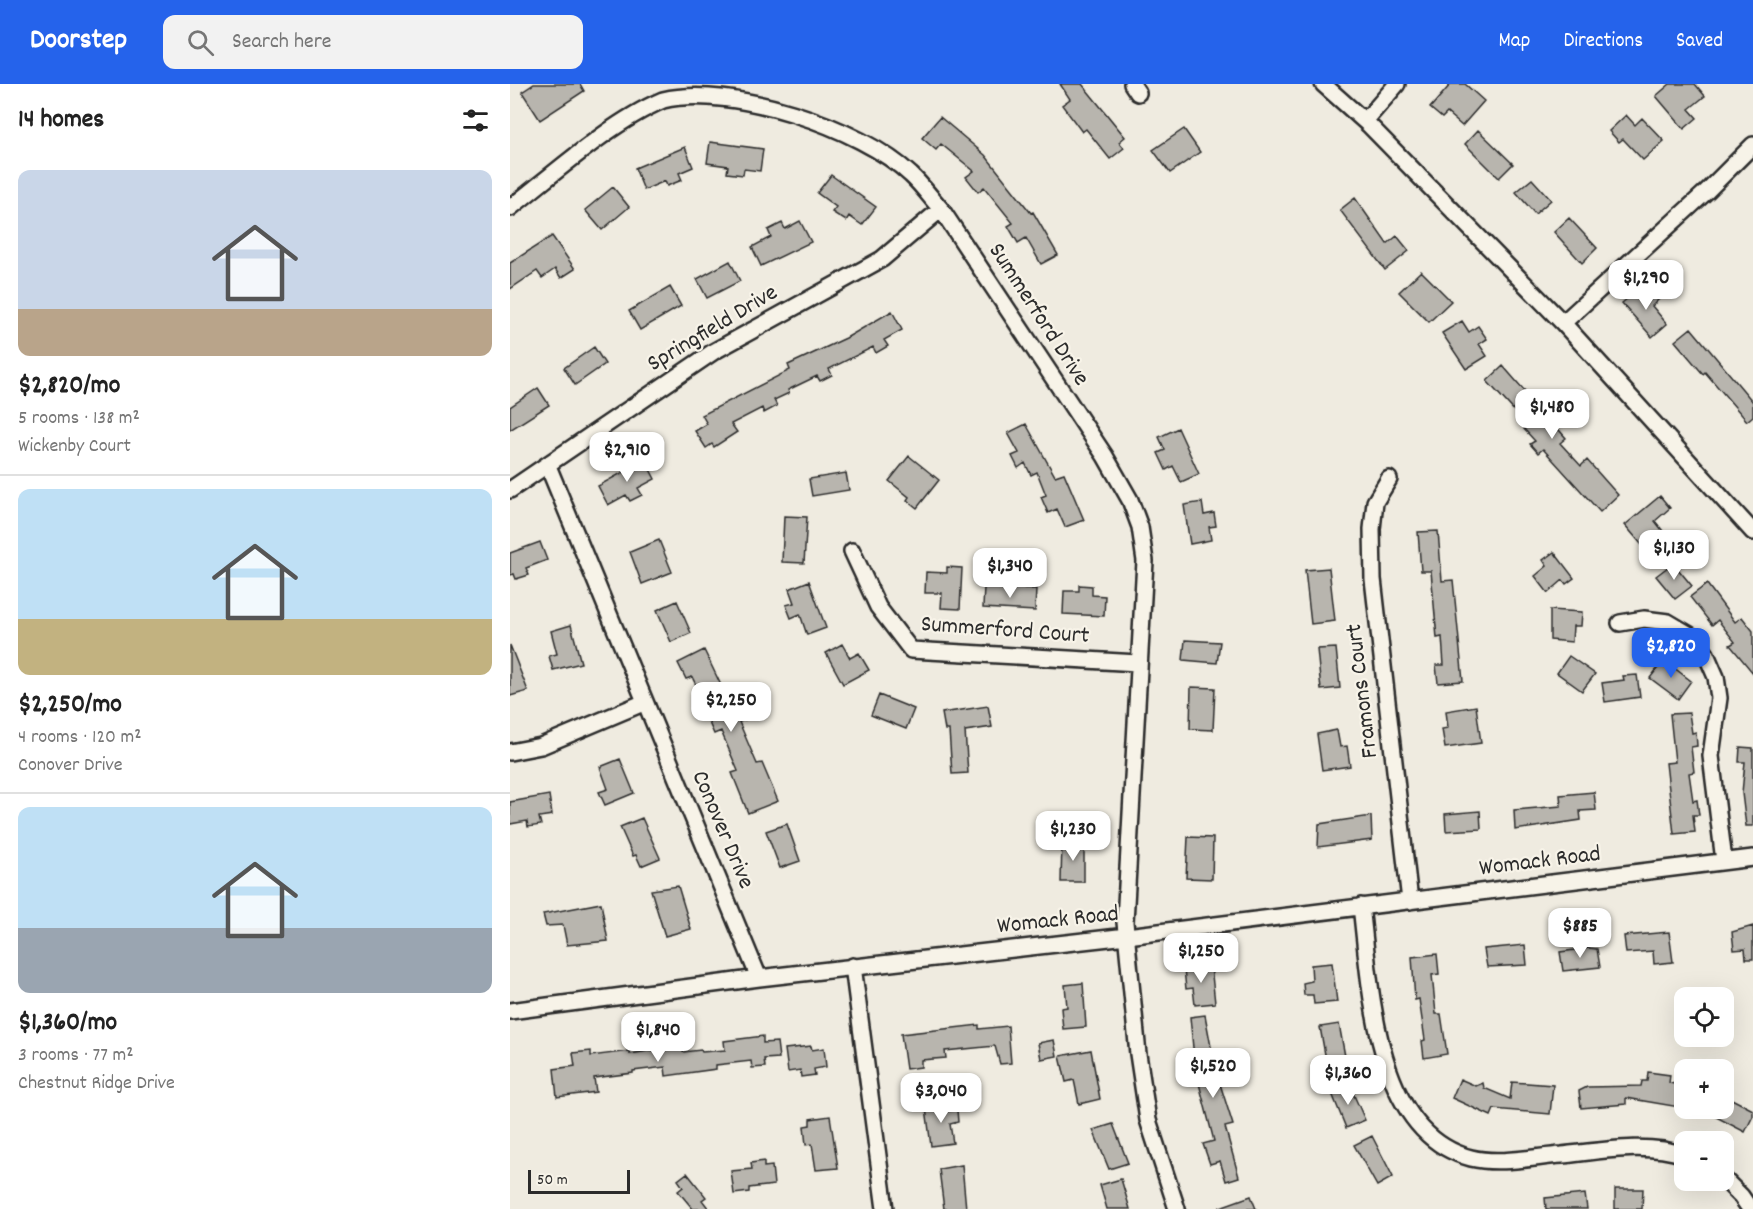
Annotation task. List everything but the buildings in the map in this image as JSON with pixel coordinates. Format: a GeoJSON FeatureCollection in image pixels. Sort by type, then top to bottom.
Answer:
{"type":"FeatureCollection","features":[{"type":"Feature","properties":{"kind":"street"},"geometry":{"type":"LineString","coordinates":[[1323,84],[1365,121],[1563,323],[1753,532]]}},
{"type":"Feature","properties":{"kind":"street"},"geometry":{"type":"LineString","coordinates":[[1365,121],[1397,84]]}},
{"type":"Feature","properties":{"kind":"street","name":"Summerford Drive"},"geometry":{"type":"LineString","coordinates":[[510,208],[622,122],[664,100],[704,91],[756,99],[796,109],[861,139],[911,174],[941,209],[1105,456],[1130,500],[1140,527],[1145,561],[1138,663],[1135,783],[1127,854],[1127,936],[1138,1054],[1148,1120],[1177,1209]]}},
{"type":"Feature","properties":{"kind":"street"},"geometry":{"type":"LineString","coordinates":[[1563,323],[1753,145]]}},
{"type":"Feature","properties":{"kind":"street","name":"Springfield Drive"},"geometry":{"type":"LineString","coordinates":[[510,490],[713,352],[882,259],[941,209]]}},
{"type":"Feature","properties":{"kind":"street","name":"Conover Drive"},"geometry":{"type":"LineString","coordinates":[[548,466],[759,978]]}},
{"type":"Feature","properties":{"kind":"street","name":"Framons Court"},"geometry":{"type":"LineString","coordinates":[[1389,479],[1375,502],[1372,529],[1373,579],[1410,901]]}},
{"type":"Feature","properties":{"kind":"street","name":"Summerford Court"},"geometry":{"type":"LineString","coordinates":[[852,550],[878,607],[911,650],[1138,663]]}},
{"type":"Feature","properties":{"kind":"street"},"geometry":{"type":"LineString","coordinates":[[1620,623],[1644,619],[1668,622],[1690,635],[1706,654],[1716,676],[1719,698],[1711,756],[1724,861]]}},
{"type":"Feature","properties":{"kind":"street"},"geometry":{"type":"LineString","coordinates":[[510,752],[541,746],[644,703]]}},
{"type":"Feature","properties":{"kind":"street","name":"Womack Road"},"geometry":{"type":"LineString","coordinates":[[510,1011],[854,966],[1127,936],[1753,858]]}},
{"type":"Feature","properties":{"kind":"street"},"geometry":{"type":"LineString","coordinates":[[1361,906],[1374,1009],[1387,1065],[1404,1106],[1422,1131],[1447,1149],[1473,1158],[1500,1160],[1631,1149],[1674,1152]]}},
{"type":"Feature","properties":{"kind":"street"},"geometry":{"type":"LineString","coordinates":[[854,966],[885,1209]]}},
{"type":"Feature","properties":{"kind":"street"},"geometry":{"type":"LineString","coordinates":[[1734,1189],[1750,1209]]}}]}
